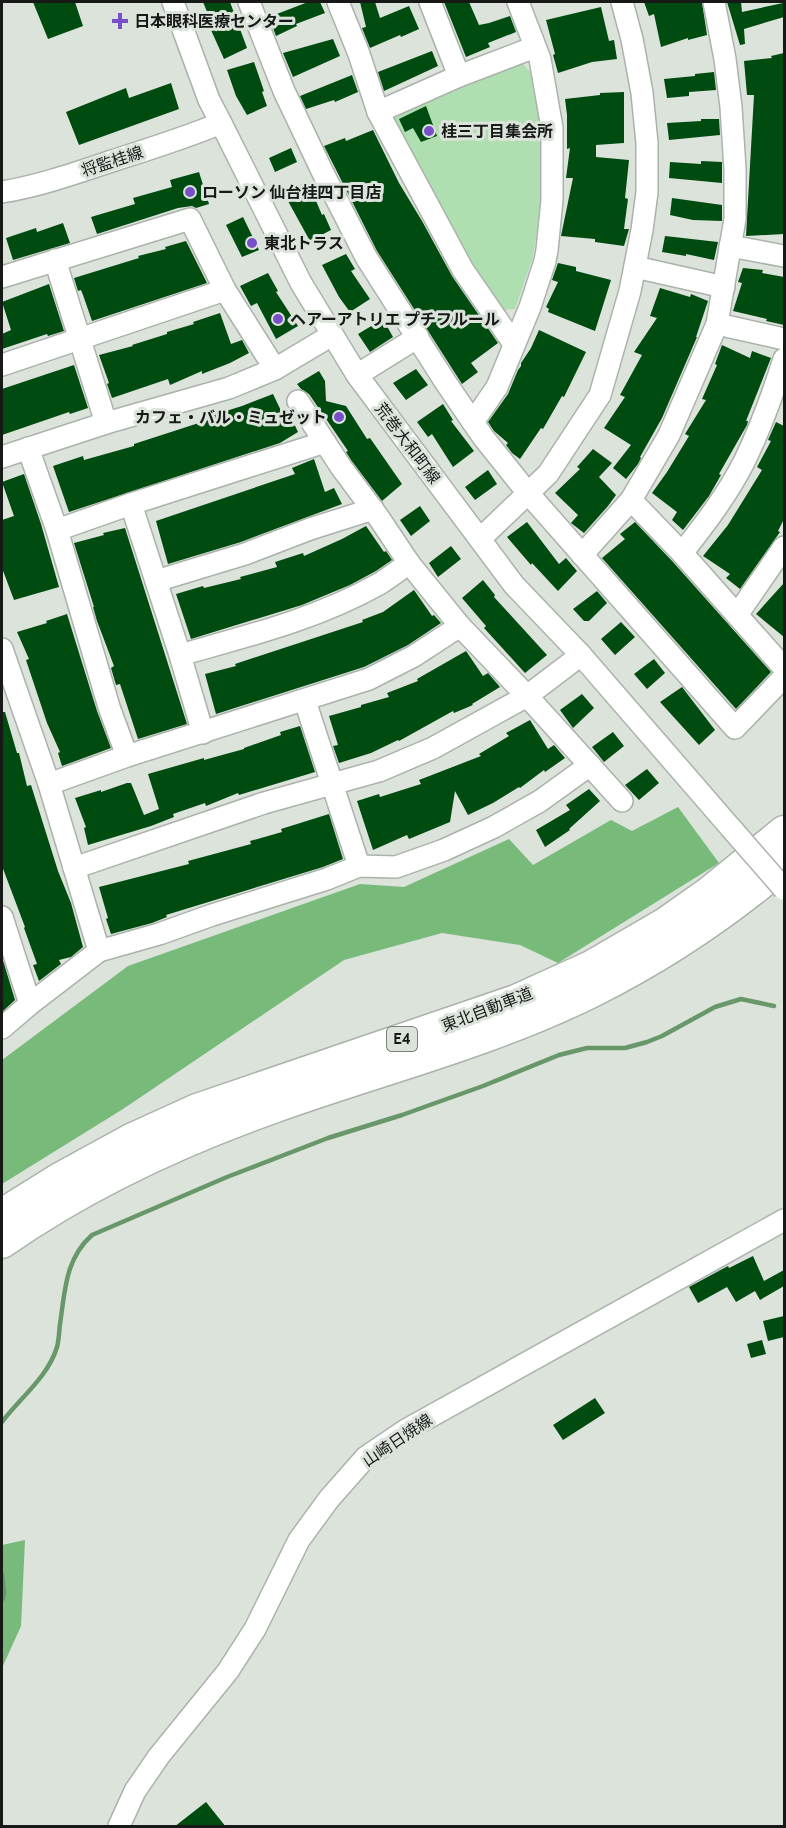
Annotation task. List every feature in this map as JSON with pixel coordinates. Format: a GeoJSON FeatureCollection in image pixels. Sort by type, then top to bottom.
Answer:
{"type":"FeatureCollection","features":[{"type":"Feature","properties":{"kind":"highway","name":"東北自動車道"},"geometry":{"type":"LineString","coordinates":[[2,1214],[58,1179],[131,1139],[198,1109],[516,1000],[591,966],[665,923],[709,892],[784,831]]}},
{"type":"Feature","properties":{"kind":"highway","name":"東北自動車道"},"geometry":{"type":"LineString","coordinates":[[2,1243],[70,1199],[143,1161],[209,1131],[457,1048],[530,1020],[596,990],[659,956],[747,896],[784,865]]}},
{"type":"Feature","properties":{"kind":"street","name":"荒巻大和町線"},"geometry":{"type":"LineString","coordinates":[[173,2],[209,100],[301,283],[357,375],[514,585],[581,655],[784,889]]}},
{"type":"Feature","properties":{"kind":"street"},"geometry":{"type":"LineString","coordinates":[[249,2],[284,91],[322,173],[366,257],[473,422],[528,492],[735,728],[784,677]]}},
{"type":"Feature","properties":{"kind":"street"},"geometry":{"type":"LineString","coordinates":[[338,2],[359,54],[378,112],[463,270],[514,344]]}},
{"type":"Feature","properties":{"kind":"street"},"geometry":{"type":"LineString","coordinates":[[429,2],[459,76]]}},
{"type":"Feature","properties":{"kind":"street"},"geometry":{"type":"LineString","coordinates":[[473,422],[497,387],[530,307],[545,261],[552,200],[552,128],[540,59],[518,2]]}},
{"type":"Feature","properties":{"kind":"street"},"geometry":{"type":"LineString","coordinates":[[480,539],[548,474],[600,395],[620,330],[635,267],[647,192],[647,143],[642,93],[632,39],[622,2]]}},
{"type":"Feature","properties":{"kind":"street"},"geometry":{"type":"LineString","coordinates":[[582,555],[631,500],[669,435],[717,324],[735,219],[735,169],[725,59],[714,2]]}},
{"type":"Feature","properties":{"kind":"street"},"geometry":{"type":"LineString","coordinates":[[378,112],[459,76],[535,47]]}},
{"type":"Feature","properties":{"kind":"street","name":"将監桂線"},"geometry":{"type":"LineString","coordinates":[[2,192],[99,165],[195,134],[221,123]]}},
{"type":"Feature","properties":{"kind":"street"},"geometry":{"type":"LineString","coordinates":[[2,277],[190,219],[225,290],[275,369]]}},
{"type":"Feature","properties":{"kind":"street"},"geometry":{"type":"LineString","coordinates":[[730,246],[784,256]]}},
{"type":"Feature","properties":{"kind":"street"},"geometry":{"type":"LineString","coordinates":[[55,260],[106,423]]}},
{"type":"Feature","properties":{"kind":"street"},"geometry":{"type":"LineString","coordinates":[[635,267],[724,286]]}},
{"type":"Feature","properties":{"kind":"street"},"geometry":{"type":"LineString","coordinates":[[2,365],[225,290]]}},
{"type":"Feature","properties":{"kind":"street"},"geometry":{"type":"LineString","coordinates":[[717,324],[784,339]]}},
{"type":"Feature","properties":{"kind":"street"},"geometry":{"type":"LineString","coordinates":[[2,457],[106,423],[229,388],[275,369],[332,335]]}},
{"type":"Feature","properties":{"kind":"street"},"geometry":{"type":"LineString","coordinates":[[357,375],[418,337]]}},
{"type":"Feature","properties":{"kind":"street"},"geometry":{"type":"LineString","coordinates":[[682,553],[712,515],[743,463],[770,403],[784,359]]}},
{"type":"Feature","properties":{"kind":"street"},"geometry":{"type":"LineString","coordinates":[[298,401],[409,563],[460,626],[528,696],[622,801]]}},
{"type":"Feature","properties":{"kind":"street"},"geometry":{"type":"LineString","coordinates":[[57,530],[325,442]]}},
{"type":"Feature","properties":{"kind":"street"},"geometry":{"type":"LineString","coordinates":[[28,448],[57,530],[127,756]]}},
{"type":"Feature","properties":{"kind":"street"},"geometry":{"type":"LineString","coordinates":[[631,500],[682,553],[784,668]]}},
{"type":"Feature","properties":{"kind":"street"},"geometry":{"type":"LineString","coordinates":[[131,504],[203,733]]}},
{"type":"Feature","properties":{"kind":"street"},"geometry":{"type":"LineString","coordinates":[[156,581],[245,554],[310,529],[373,509]]}},
{"type":"Feature","properties":{"kind":"street"},"geometry":{"type":"LineString","coordinates":[[737,615],[784,547]]}},
{"type":"Feature","properties":{"kind":"street"},"geometry":{"type":"LineString","coordinates":[[180,654],[273,629],[331,606],[379,584],[409,563]]}},
{"type":"Feature","properties":{"kind":"street"},"geometry":{"type":"LineString","coordinates":[[49,784],[127,756],[369,679],[414,656],[460,626]]}},
{"type":"Feature","properties":{"kind":"street"},"geometry":{"type":"LineString","coordinates":[[2,649],[8,688],[49,784],[99,951]]}},
{"type":"Feature","properties":{"kind":"street"},"geometry":{"type":"LineString","coordinates":[[74,868],[264,803],[379,771],[433,748],[528,696],[581,655]]}},
{"type":"Feature","properties":{"kind":"street"},"geometry":{"type":"LineString","coordinates":[[305,701],[359,866]]}},
{"type":"Feature","properties":{"kind":"street"},"geometry":{"type":"LineString","coordinates":[[2,1029],[30,1004],[99,951],[159,934],[327,879],[359,866],[396,867],[444,850],[540,801],[590,765]]}},
{"type":"Feature","properties":{"kind":"street"},"geometry":{"type":"LineString","coordinates":[[2,917],[30,1004]]}},
{"type":"Feature","properties":{"kind":"street","name":"山崎日焼線"},"geometry":{"type":"LineString","coordinates":[[119,1827],[135,1791],[159,1756],[234,1663],[255,1629],[299,1540],[329,1499],[366,1457],[406,1430],[784,1220]]}},
{"type":"Feature","properties":{"kind":"green space"},"geometry":{"type":"Polygon","coordinates":[[[523,64],[532,74],[544,131],[541,203],[533,257],[515,309],[500,310],[467,262],[393,119],[457,88],[523,64]]]}},
{"type":"Feature","properties":{"kind":"green space"},"geometry":{"type":"Polygon","coordinates":[[[678,807],[719,863],[558,963],[520,945],[442,933],[344,960],[123,1109],[2,1184],[2,1060],[128,966],[360,884],[404,887],[509,839],[533,865],[611,820],[632,831],[678,807]]]}},
{"type":"Feature","properties":{"kind":"green space"},"geometry":{"type":"Polygon","coordinates":[[[25,1540],[21,1626],[2,1668],[2,1545],[25,1540]]]}},
{"type":"Feature","properties":{"kind":"building"},"geometry":{"type":"Polygon","coordinates":[[[33,2],[75,2],[83,26],[48,39],[33,2]]]}},
{"type":"Feature","properties":{"kind":"building"},"geometry":{"type":"Polygon","coordinates":[[[203,2],[230,2],[247,48],[224,59],[211,30],[214,29],[203,2]]]}},
{"type":"Feature","properties":{"kind":"building"},"geometry":{"type":"Polygon","coordinates":[[[308,2],[320,2],[325,13],[296,24],[297,26],[276,36],[269,17],[308,2]]]}},
{"type":"Feature","properties":{"kind":"building"},"geometry":{"type":"Polygon","coordinates":[[[360,2],[375,2],[380,18],[409,6],[419,29],[370,48],[362,28],[366,27],[360,2]]]}},
{"type":"Feature","properties":{"kind":"building"},"geometry":{"type":"Polygon","coordinates":[[[444,2],[469,2],[479,25],[510,16],[516,32],[488,43],[490,47],[466,57],[444,2]]]}},
{"type":"Feature","properties":{"kind":"building"},"geometry":{"type":"Polygon","coordinates":[[[644,2],[702,2],[707,35],[688,40],[688,38],[661,47],[654,14],[649,16],[644,2]]]}},
{"type":"Feature","properties":{"kind":"building"},"geometry":{"type":"Polygon","coordinates":[[[727,2],[741,2],[742,12],[783,3],[784,17],[744,29],[745,44],[740,45],[727,2]]]}},
{"type":"Feature","properties":{"kind":"building"},"geometry":{"type":"Polygon","coordinates":[[[601,7],[609,41],[614,40],[617,59],[592,62],[558,73],[546,20],[601,7]]]}},
{"type":"Feature","properties":{"kind":"building"},"geometry":{"type":"Polygon","coordinates":[[[333,39],[340,56],[293,77],[283,53],[333,39]]]}},
{"type":"Feature","properties":{"kind":"building"},"geometry":{"type":"Polygon","coordinates":[[[432,51],[438,66],[384,91],[378,72],[432,51]]]}},
{"type":"Feature","properties":{"kind":"building"},"geometry":{"type":"Polygon","coordinates":[[[784,53],[784,234],[746,236],[754,95],[747,95],[744,61],[772,58],[771,56],[784,53]]]}},
{"type":"Feature","properties":{"kind":"building"},"geometry":{"type":"Polygon","coordinates":[[[254,62],[267,106],[247,115],[236,96],[227,70],[254,62]]]}},
{"type":"Feature","properties":{"kind":"building"},"geometry":{"type":"Polygon","coordinates":[[[714,72],[716,90],[689,92],[689,96],[667,98],[664,79],[714,72]]]}},
{"type":"Feature","properties":{"kind":"building"},"geometry":{"type":"Polygon","coordinates":[[[352,75],[358,92],[335,102],[334,100],[306,109],[300,96],[352,75]]]}},
{"type":"Feature","properties":{"kind":"building"},"geometry":{"type":"Polygon","coordinates":[[[171,83],[179,109],[79,145],[66,112],[126,88],[129,98],[171,83]]]}},
{"type":"Feature","properties":{"kind":"building"},"geometry":{"type":"Polygon","coordinates":[[[624,92],[624,143],[596,145],[596,157],[629,160],[625,198],[628,199],[624,229],[629,229],[624,246],[595,242],[595,239],[561,236],[573,178],[566,178],[570,148],[567,149],[565,99],[600,95],[600,93],[624,92]]]}},
{"type":"Feature","properties":{"kind":"building"},"geometry":{"type":"Polygon","coordinates":[[[426,106],[437,136],[421,142],[413,128],[405,132],[399,119],[426,106]]]}},
{"type":"Feature","properties":{"kind":"building"},"geometry":{"type":"Polygon","coordinates":[[[701,119],[719,119],[720,135],[669,140],[667,123],[701,121],[701,119]]]}},
{"type":"Feature","properties":{"kind":"building"},"geometry":{"type":"Polygon","coordinates":[[[373,130],[399,183],[452,276],[498,343],[471,363],[478,372],[462,384],[377,251],[324,146],[345,138],[346,141],[373,130]]]}},
{"type":"Feature","properties":{"kind":"building"},"geometry":{"type":"Polygon","coordinates":[[[291,148],[297,162],[275,172],[269,158],[291,148]]]}},
{"type":"Feature","properties":{"kind":"building"},"geometry":{"type":"Polygon","coordinates":[[[701,161],[722,162],[722,183],[669,178],[670,162],[701,164],[701,161]]]}},
{"type":"Feature","properties":{"kind":"building"},"geometry":{"type":"Polygon","coordinates":[[[199,172],[209,204],[196,208],[192,206],[178,208],[97,234],[91,217],[135,204],[133,198],[172,187],[170,180],[199,172]]]}},
{"type":"Feature","properties":{"kind":"building"},"geometry":{"type":"Polygon","coordinates":[[[308,182],[331,230],[310,241],[283,192],[308,182]]]}},
{"type":"Feature","properties":{"kind":"building"},"geometry":{"type":"Polygon","coordinates":[[[672,198],[722,205],[722,221],[693,220],[670,215],[672,198]]]}},
{"type":"Feature","properties":{"kind":"building"},"geometry":{"type":"Polygon","coordinates":[[[243,217],[259,250],[242,257],[226,225],[243,217]]]}},
{"type":"Feature","properties":{"kind":"building"},"geometry":{"type":"Polygon","coordinates":[[[63,223],[70,243],[13,260],[6,238],[36,228],[37,232],[63,223]]]}},
{"type":"Feature","properties":{"kind":"building"},"geometry":{"type":"Polygon","coordinates":[[[665,236],[718,242],[714,260],[662,252],[665,236]]]}},
{"type":"Feature","properties":{"kind":"building"},"geometry":{"type":"Polygon","coordinates":[[[186,241],[207,283],[92,321],[81,290],[78,291],[74,278],[186,241]]]}},
{"type":"Feature","properties":{"kind":"building"},"geometry":{"type":"Polygon","coordinates":[[[346,254],[355,269],[351,271],[370,299],[350,312],[322,265],[346,254]]]}},
{"type":"Feature","properties":{"kind":"building"},"geometry":{"type":"Polygon","coordinates":[[[558,263],[576,267],[576,271],[611,280],[595,331],[548,312],[549,309],[546,307],[558,282],[552,280],[558,263]]]}},
{"type":"Feature","properties":{"kind":"building"},"geometry":{"type":"Polygon","coordinates":[[[743,268],[763,270],[762,273],[784,277],[784,325],[733,311],[742,283],[738,282],[743,268]]]}},
{"type":"Feature","properties":{"kind":"building"},"geometry":{"type":"Polygon","coordinates":[[[268,273],[278,291],[276,292],[298,326],[276,339],[257,303],[251,306],[240,286],[268,273]]]}},
{"type":"Feature","properties":{"kind":"building"},"geometry":{"type":"Polygon","coordinates":[[[49,284],[64,331],[48,336],[47,334],[2,349],[2,334],[11,330],[2,302],[49,284]]]}},
{"type":"Feature","properties":{"kind":"building"},"geometry":{"type":"Polygon","coordinates":[[[660,288],[690,297],[691,294],[708,301],[697,337],[662,418],[638,464],[626,479],[613,468],[631,445],[604,428],[625,397],[620,395],[642,355],[634,352],[657,318],[650,316],[660,288]]]}},
{"type":"Feature","properties":{"kind":"building"},"geometry":{"type":"Polygon","coordinates":[[[220,313],[231,344],[242,340],[249,353],[230,363],[202,374],[202,371],[170,385],[168,379],[112,398],[99,355],[133,346],[220,313]]]}},
{"type":"Feature","properties":{"kind":"building"},"geometry":{"type":"Polygon","coordinates":[[[383,319],[393,337],[370,352],[358,334],[383,319]]]}},
{"type":"Feature","properties":{"kind":"building"},"geometry":{"type":"Polygon","coordinates":[[[539,330],[586,352],[564,397],[562,396],[543,429],[541,428],[520,459],[512,453],[506,445],[508,443],[494,431],[488,422],[508,394],[521,363],[539,330]]]}},
{"type":"Feature","properties":{"kind":"building"},"geometry":{"type":"Polygon","coordinates":[[[722,345],[750,358],[752,351],[771,358],[746,421],[748,421],[747,425],[709,496],[683,530],[672,520],[677,512],[652,493],[689,436],[685,434],[706,400],[702,399],[717,365],[715,364],[722,345]]]}},
{"type":"Feature","properties":{"kind":"building"},"geometry":{"type":"Polygon","coordinates":[[[74,365],[88,408],[70,414],[69,412],[2,435],[2,389],[74,365]]]}},
{"type":"Feature","properties":{"kind":"building"},"geometry":{"type":"Polygon","coordinates":[[[416,369],[428,385],[406,400],[393,383],[416,369]]]}},
{"type":"Feature","properties":{"kind":"building"},"geometry":{"type":"Polygon","coordinates":[[[319,371],[325,381],[326,401],[346,406],[367,439],[370,438],[402,484],[382,501],[351,460],[346,452],[348,451],[309,394],[297,384],[319,371]]]}},
{"type":"Feature","properties":{"kind":"building"},"geometry":{"type":"Polygon","coordinates":[[[273,394],[284,417],[290,415],[298,432],[280,443],[69,512],[53,466],[83,456],[84,460],[134,446],[134,444],[208,420],[207,417],[273,394]]]}},
{"type":"Feature","properties":{"kind":"building"},"geometry":{"type":"Polygon","coordinates":[[[443,404],[453,420],[451,421],[474,451],[453,467],[432,434],[428,437],[417,422],[443,404]]]}},
{"type":"Feature","properties":{"kind":"building"},"geometry":{"type":"Polygon","coordinates":[[[776,422],[784,426],[784,519],[778,531],[780,532],[740,589],[726,578],[730,574],[703,556],[728,525],[762,470],[757,467],[771,441],[768,440],[776,422]]]}},
{"type":"Feature","properties":{"kind":"building"},"geometry":{"type":"Polygon","coordinates":[[[593,449],[612,463],[599,477],[616,495],[584,533],[571,523],[578,515],[555,493],[580,469],[577,467],[593,449]]]}},
{"type":"Feature","properties":{"kind":"building"},"geometry":{"type":"Polygon","coordinates":[[[314,459],[325,492],[334,488],[342,504],[241,542],[168,564],[156,521],[295,474],[292,468],[314,459]]]}},
{"type":"Feature","properties":{"kind":"building"},"geometry":{"type":"Polygon","coordinates":[[[488,470],[497,484],[475,500],[465,487],[488,470]]]}},
{"type":"Feature","properties":{"kind":"building"},"geometry":{"type":"Polygon","coordinates":[[[24,474],[59,587],[14,600],[2,568],[2,520],[14,516],[2,482],[24,474]]]}},
{"type":"Feature","properties":{"kind":"building"},"geometry":{"type":"Polygon","coordinates":[[[420,506],[430,521],[411,536],[400,520],[420,506]]]}},
{"type":"Feature","properties":{"kind":"building"},"geometry":{"type":"Polygon","coordinates":[[[527,522],[559,564],[566,558],[577,571],[558,591],[507,537],[527,522]]]}},
{"type":"Feature","properties":{"kind":"building"},"geometry":{"type":"Polygon","coordinates":[[[635,522],[771,672],[736,709],[602,558],[625,539],[620,534],[635,522]]]}},
{"type":"Feature","properties":{"kind":"building"},"geometry":{"type":"Polygon","coordinates":[[[366,526],[392,560],[376,571],[350,585],[302,605],[191,639],[176,594],[241,579],[240,577],[277,567],[275,562],[303,553],[304,556],[366,526]]]}},
{"type":"Feature","properties":{"kind":"building"},"geometry":{"type":"Polygon","coordinates":[[[125,528],[187,724],[138,739],[120,684],[116,685],[111,668],[114,666],[97,621],[74,543],[125,528]]]}},
{"type":"Feature","properties":{"kind":"building"},"geometry":{"type":"Polygon","coordinates":[[[451,546],[461,559],[438,577],[429,563],[451,546]]]}},
{"type":"Feature","properties":{"kind":"building"},"geometry":{"type":"Polygon","coordinates":[[[483,580],[495,595],[494,597],[547,655],[525,673],[484,628],[486,626],[462,598],[483,580]]]}},
{"type":"Feature","properties":{"kind":"building"},"geometry":{"type":"Polygon","coordinates":[[[784,583],[784,637],[756,614],[784,583]]]}},
{"type":"Feature","properties":{"kind":"building"},"geometry":{"type":"Polygon","coordinates":[[[414,590],[432,616],[434,615],[441,623],[408,645],[364,667],[216,714],[205,674],[236,666],[235,664],[363,622],[362,620],[383,612],[414,590]]]}},
{"type":"Feature","properties":{"kind":"building"},"geometry":{"type":"Polygon","coordinates":[[[597,591],[607,603],[589,621],[584,621],[573,609],[597,591]]]}},
{"type":"Feature","properties":{"kind":"building"},"geometry":{"type":"Polygon","coordinates":[[[67,614],[111,748],[62,766],[58,753],[60,752],[47,723],[26,660],[29,659],[17,632],[67,614]]]}},
{"type":"Feature","properties":{"kind":"building"},"geometry":{"type":"Polygon","coordinates":[[[621,622],[635,637],[615,655],[601,639],[621,622]]]}},
{"type":"Feature","properties":{"kind":"building"},"geometry":{"type":"Polygon","coordinates":[[[466,651],[483,676],[488,673],[500,687],[473,705],[454,713],[453,711],[399,741],[339,763],[333,746],[338,745],[329,716],[389,697],[387,693],[418,681],[417,679],[466,651]]]}},
{"type":"Feature","properties":{"kind":"building"},"geometry":{"type":"Polygon","coordinates":[[[654,659],[665,673],[647,689],[634,674],[654,659]]]}},
{"type":"Feature","properties":{"kind":"building"},"geometry":{"type":"Polygon","coordinates":[[[682,687],[715,730],[699,745],[660,702],[682,687]]]}},
{"type":"Feature","properties":{"kind":"building"},"geometry":{"type":"Polygon","coordinates":[[[582,694],[594,708],[573,728],[560,710],[582,694]]]}},
{"type":"Feature","properties":{"kind":"building"},"geometry":{"type":"Polygon","coordinates":[[[2,712],[5,712],[17,753],[19,753],[27,786],[31,785],[58,871],[71,903],[83,947],[71,957],[59,960],[61,964],[39,981],[33,965],[37,964],[2,866],[2,712]]]}},
{"type":"Feature","properties":{"kind":"building"},"geometry":{"type":"Polygon","coordinates":[[[530,720],[548,749],[554,745],[565,758],[520,788],[468,815],[455,791],[450,822],[409,839],[407,835],[373,850],[357,801],[379,794],[380,797],[421,784],[419,780],[481,756],[479,754],[509,736],[506,733],[530,720]]]}},
{"type":"Feature","properties":{"kind":"building"},"geometry":{"type":"Polygon","coordinates":[[[300,726],[315,772],[239,795],[238,793],[206,806],[205,803],[173,814],[174,817],[151,826],[88,845],[84,828],[86,827],[75,798],[131,783],[144,815],[159,809],[148,774],[244,749],[281,735],[280,732],[300,726]]]}},
{"type":"Feature","properties":{"kind":"building"},"geometry":{"type":"Polygon","coordinates":[[[613,732],[624,746],[604,762],[592,747],[613,732]]]}},
{"type":"Feature","properties":{"kind":"building"},"geometry":{"type":"Polygon","coordinates":[[[647,769],[659,783],[639,800],[625,785],[647,769]]]}},
{"type":"Feature","properties":{"kind":"building"},"geometry":{"type":"Polygon","coordinates":[[[589,789],[600,801],[570,830],[545,847],[536,830],[570,810],[566,805],[589,789]]]}},
{"type":"Feature","properties":{"kind":"building"},"geometry":{"type":"Polygon","coordinates":[[[329,814],[343,859],[166,915],[167,917],[152,923],[111,934],[99,887],[189,864],[188,861],[251,844],[250,841],[282,832],[281,829],[329,814]]]}},
{"type":"Feature","properties":{"kind":"building"},"geometry":{"type":"Polygon","coordinates":[[[2,957],[15,1000],[2,1012],[2,957]]]}},
{"type":"Feature","properties":{"kind":"building"},"geometry":{"type":"Polygon","coordinates":[[[753,1256],[764,1281],[784,1270],[784,1286],[760,1300],[755,1291],[736,1302],[727,1287],[698,1303],[689,1287],[728,1266],[729,1268],[753,1256]]]}},
{"type":"Feature","properties":{"kind":"building"},"geometry":{"type":"Polygon","coordinates":[[[784,1316],[784,1337],[768,1341],[763,1321],[784,1316]]]}},
{"type":"Feature","properties":{"kind":"building"},"geometry":{"type":"Polygon","coordinates":[[[762,1340],[766,1354],[751,1358],[747,1344],[762,1340]]]}},
{"type":"Feature","properties":{"kind":"building"},"geometry":{"type":"Polygon","coordinates":[[[595,1398],[605,1413],[563,1440],[553,1425],[595,1398]]]}},
{"type":"Feature","properties":{"kind":"building"},"geometry":{"type":"Polygon","coordinates":[[[206,1802],[226,1827],[174,1827],[206,1802]]]}},
{"type":"Feature","properties":{"kind":"waterway"},"geometry":{"type":"LineString","coordinates":[[2,1422],[40,1378],[53,1358],[58,1342],[63,1300],[71,1265],[76,1254],[92,1235],[227,1177],[328,1138],[483,1086],[559,1055],[587,1048],[625,1048],[647,1042],[715,1007],[741,999],[774,1006]]}},
{"type":"Feature","properties":{"kind":"waterway"},"geometry":{"type":"LineString","coordinates":[[2,1574],[4,1594],[2,1600]]}},
{"type":"Feature","properties":{"kind":"place","name":"日本眼科医療センター"},"geometry":{"type":"Point","coordinates":[120,21]}},
{"type":"Feature","properties":{"kind":"place","name":"桂三丁目集会所"},"geometry":{"type":"Point","coordinates":[429,131]}},
{"type":"Feature","properties":{"kind":"place","name":"ローソン 仙台桂四丁目店"},"geometry":{"type":"Point","coordinates":[190,192]}},
{"type":"Feature","properties":{"kind":"place","name":"東北トラス"},"geometry":{"type":"Point","coordinates":[252,243]}},
{"type":"Feature","properties":{"kind":"place","name":"ヘアーアトリエ プチフルール"},"geometry":{"type":"Point","coordinates":[278,319]}},
{"type":"Feature","properties":{"kind":"place","name":"カフェ・バル・ミュゼット"},"geometry":{"type":"Point","coordinates":[339,417]}}]}
